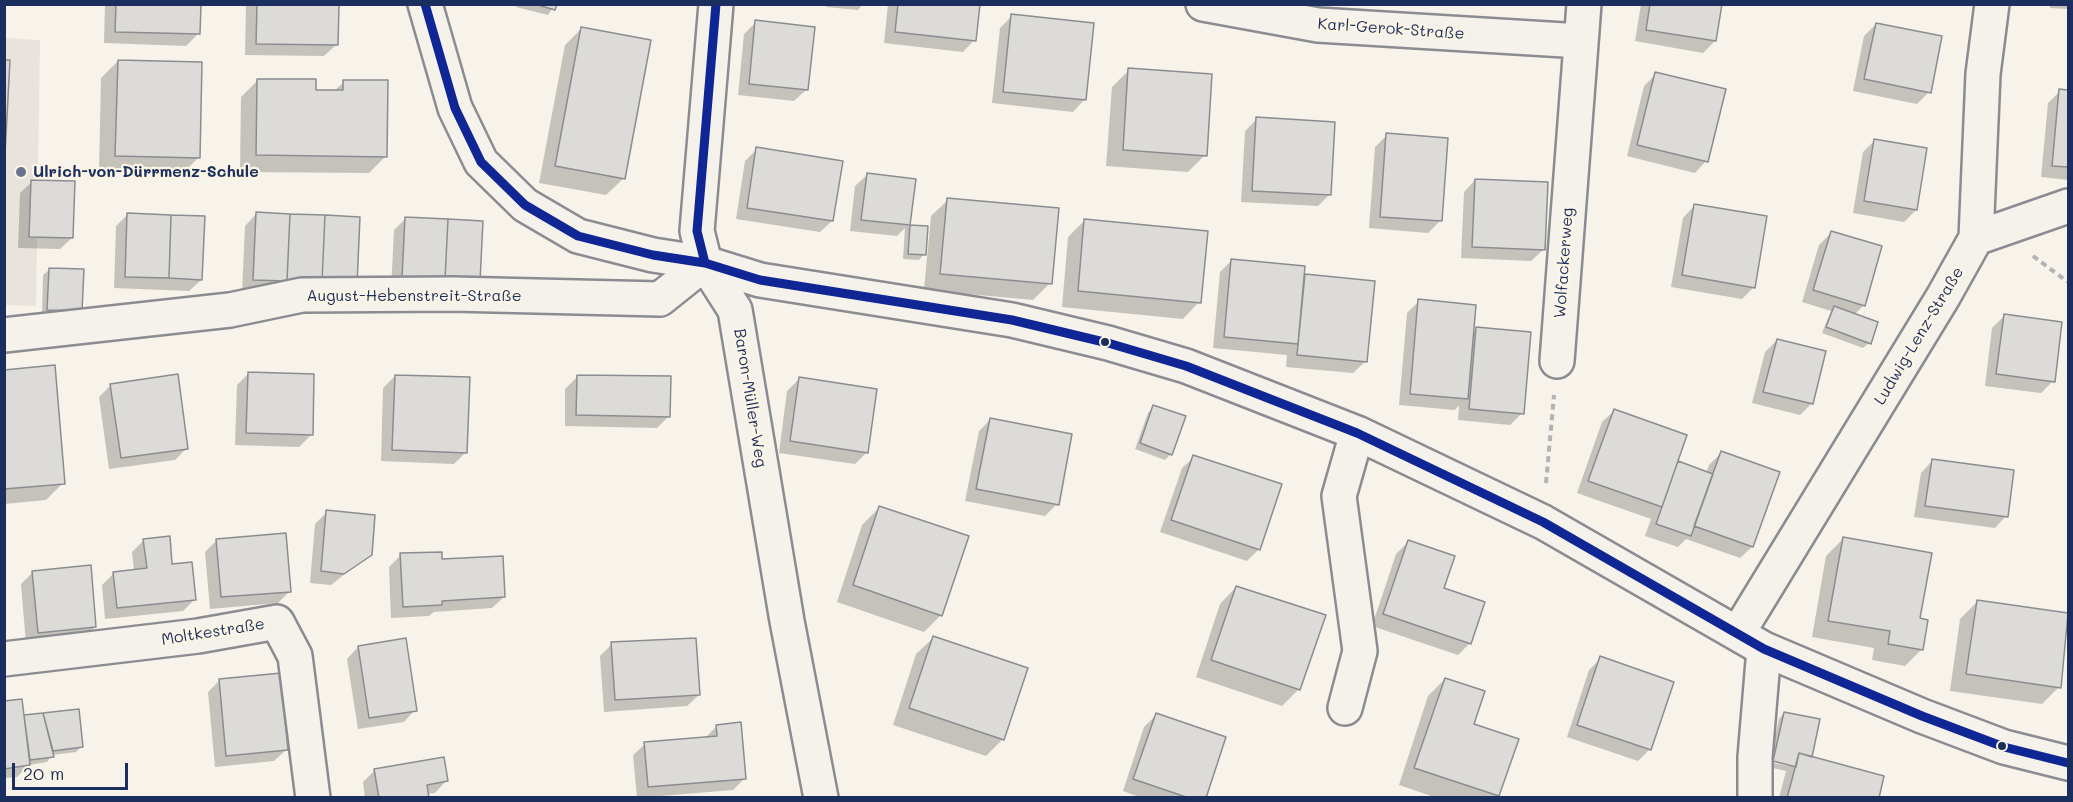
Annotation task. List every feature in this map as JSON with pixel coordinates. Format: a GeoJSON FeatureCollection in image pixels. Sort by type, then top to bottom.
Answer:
{"type":"FeatureCollection","features":[{"type":"Feature","properties":{"kind":"street"},"geometry":{"type":"LineString","coordinates":[[425,4],[455,108],[481,162],[525,205],[578,236],[653,255],[705,263],[760,280],[1012,320],[1108,343],[1186,366],[1357,433],[1543,522],[1751,641],[1922,716],[2004,747],[2068,763]]}},
{"type":"Feature","properties":{"kind":"street","name":"Baron-Müller-Weg"},"geometry":{"type":"LineString","coordinates":[[716,4],[697,231],[705,263],[735,310],[787,621],[821,798]]}},
{"type":"Feature","properties":{"kind":"street","name":"Karl-Gerok-Straße"},"geometry":{"type":"LineString","coordinates":[[1203,4],[1318,25],[1581,40]]}},
{"type":"Feature","properties":{"kind":"street","name":"Wolfackerweg"},"geometry":{"type":"LineString","coordinates":[[1557,361],[1584,4]]}},
{"type":"Feature","properties":{"kind":"street","name":"Ludwig-Lenz-Straße"},"geometry":{"type":"LineString","coordinates":[[1751,641],[1976,238],[1983,74],[1992,4]]}},
{"type":"Feature","properties":{"kind":"street"},"geometry":{"type":"LineString","coordinates":[[1976,238],[2068,206]]}},
{"type":"Feature","properties":{"kind":"street","name":"August-Hebenstreit-Straße"},"geometry":{"type":"LineString","coordinates":[[4,334],[230,310],[302,295],[453,294],[660,298],[705,263]]}},
{"type":"Feature","properties":{"kind":"street"},"geometry":{"type":"LineString","coordinates":[[1345,708],[1360,651],[1339,496],[1357,433]]}},
{"type":"Feature","properties":{"kind":"street","name":"Moltkestraße"},"geometry":{"type":"LineString","coordinates":[[4,659],[198,636],[277,622],[295,656],[313,798]]}},
{"type":"Feature","properties":{"kind":"street"},"geometry":{"type":"LineString","coordinates":[[1751,641],[1755,798]]}},
{"type":"Feature","properties":{"kind":"path"},"geometry":{"type":"LineString","coordinates":[[1543,522],[1557,361]]}},
{"type":"Feature","properties":{"kind":"shaded area","name":"Ulrich-von-Dürrmenz-Schule"},"geometry":{"type":"Polygon","coordinates":[[[4,38],[40,40],[36,306],[5,305],[4,38]]]}},
{"type":"Feature","properties":{"kind":"building"},"geometry":{"type":"Polygon","coordinates":[[[116,4],[201,4],[200,34],[115,32],[116,4]]]}},
{"type":"Feature","properties":{"kind":"building"},"geometry":{"type":"Polygon","coordinates":[[[257,4],[339,4],[338,45],[256,44],[257,4]]]}},
{"type":"Feature","properties":{"kind":"building"},"geometry":{"type":"Polygon","coordinates":[[[534,4],[557,4],[555,10],[534,4]]]}},
{"type":"Feature","properties":{"kind":"building"},"geometry":{"type":"Polygon","coordinates":[[[898,4],[980,4],[976,41],[895,32],[898,4]]]}},
{"type":"Feature","properties":{"kind":"building"},"geometry":{"type":"Polygon","coordinates":[[[1650,4],[1722,4],[1716,41],[1646,30],[1650,4]]]}},
{"type":"Feature","properties":{"kind":"building"},"geometry":{"type":"Polygon","coordinates":[[[1011,14],[1094,23],[1086,100],[1003,92],[1011,14]]]}},
{"type":"Feature","properties":{"kind":"building"},"geometry":{"type":"Polygon","coordinates":[[[755,20],[815,27],[808,90],[749,84],[755,20]]]}},
{"type":"Feature","properties":{"kind":"building"},"geometry":{"type":"Polygon","coordinates":[[[1876,23],[1942,36],[1931,93],[1864,79],[1876,23]]]}},
{"type":"Feature","properties":{"kind":"building"},"geometry":{"type":"Polygon","coordinates":[[[581,27],[651,40],[625,179],[555,166],[581,27]]]}},
{"type":"Feature","properties":{"kind":"building"},"geometry":{"type":"Polygon","coordinates":[[[4,60],[10,60],[4,174],[4,60]]]}},
{"type":"Feature","properties":{"kind":"building"},"geometry":{"type":"Polygon","coordinates":[[[118,60],[202,62],[200,158],[115,156],[118,60]]]}},
{"type":"Feature","properties":{"kind":"building"},"geometry":{"type":"Polygon","coordinates":[[[1128,68],[1212,74],[1207,156],[1123,150],[1128,68]]]}},
{"type":"Feature","properties":{"kind":"building"},"geometry":{"type":"Polygon","coordinates":[[[1655,72],[1726,89],[1708,162],[1637,145],[1655,72]]]}},
{"type":"Feature","properties":{"kind":"building"},"geometry":{"type":"Polygon","coordinates":[[[257,79],[316,79],[316,90],[343,90],[343,80],[388,80],[387,157],[256,155],[257,79]]]}},
{"type":"Feature","properties":{"kind":"building"},"geometry":{"type":"Polygon","coordinates":[[[2059,89],[2068,90],[2068,167],[2052,166],[2059,89]]]}},
{"type":"Feature","properties":{"kind":"building"},"geometry":{"type":"Polygon","coordinates":[[[1256,117],[1335,122],[1331,195],[1252,191],[1256,117]]]}},
{"type":"Feature","properties":{"kind":"building"},"geometry":{"type":"Polygon","coordinates":[[[1386,133],[1448,138],[1442,221],[1380,217],[1386,133]]]}},
{"type":"Feature","properties":{"kind":"building"},"geometry":{"type":"Polygon","coordinates":[[[1874,139],[1927,148],[1917,210],[1864,201],[1874,139]]]}},
{"type":"Feature","properties":{"kind":"building"},"geometry":{"type":"Polygon","coordinates":[[[756,147],[843,161],[833,221],[747,208],[756,147]]]}},
{"type":"Feature","properties":{"kind":"building"},"geometry":{"type":"Polygon","coordinates":[[[867,173],[916,179],[910,225],[861,220],[867,173]]]}},
{"type":"Feature","properties":{"kind":"building"},"geometry":{"type":"Polygon","coordinates":[[[1475,179],[1548,182],[1545,250],[1472,247],[1475,179]]]}},
{"type":"Feature","properties":{"kind":"building"},"geometry":{"type":"Polygon","coordinates":[[[31,180],[75,181],[73,238],[29,237],[31,180]]]}},
{"type":"Feature","properties":{"kind":"building"},"geometry":{"type":"Polygon","coordinates":[[[947,198],[1059,208],[1052,284],[940,274],[947,198]]]}},
{"type":"Feature","properties":{"kind":"building"},"geometry":{"type":"Polygon","coordinates":[[[1694,204],[1767,216],[1755,288],[1682,275],[1694,204]]]}},
{"type":"Feature","properties":{"kind":"building"},"geometry":{"type":"Polygon","coordinates":[[[256,212],[290,214],[287,281],[253,280],[256,212]]]}},
{"type":"Feature","properties":{"kind":"building"},"geometry":{"type":"Polygon","coordinates":[[[127,213],[171,215],[169,278],[125,277],[127,213]]]}},
{"type":"Feature","properties":{"kind":"building"},"geometry":{"type":"Polygon","coordinates":[[[290,214],[325,215],[322,282],[287,281],[290,214]]]}},
{"type":"Feature","properties":{"kind":"building"},"geometry":{"type":"Polygon","coordinates":[[[171,215],[205,216],[202,280],[169,278],[171,215]]]}},
{"type":"Feature","properties":{"kind":"building"},"geometry":{"type":"Polygon","coordinates":[[[325,215],[360,217],[357,284],[322,282],[325,215]]]}},
{"type":"Feature","properties":{"kind":"building"},"geometry":{"type":"Polygon","coordinates":[[[405,217],[448,219],[445,280],[402,278],[405,217]]]}},
{"type":"Feature","properties":{"kind":"building"},"geometry":{"type":"Polygon","coordinates":[[[448,219],[483,221],[480,282],[445,280],[448,219]]]}},
{"type":"Feature","properties":{"kind":"building"},"geometry":{"type":"Polygon","coordinates":[[[1084,219],[1208,231],[1201,303],[1078,291],[1084,219]]]}},
{"type":"Feature","properties":{"kind":"building"},"geometry":{"type":"Polygon","coordinates":[[[910,225],[928,226],[926,255],[908,254],[910,225]]]}},
{"type":"Feature","properties":{"kind":"building"},"geometry":{"type":"Polygon","coordinates":[[[1831,231],[1882,246],[1865,306],[1813,290],[1831,231]]]}},
{"type":"Feature","properties":{"kind":"building"},"geometry":{"type":"Polygon","coordinates":[[[1231,259],[1305,266],[1298,344],[1224,337],[1231,259]]]}},
{"type":"Feature","properties":{"kind":"building"},"geometry":{"type":"Polygon","coordinates":[[[49,268],[84,269],[82,311],[47,310],[49,268]]]}},
{"type":"Feature","properties":{"kind":"building"},"geometry":{"type":"Polygon","coordinates":[[[1305,274],[1375,281],[1367,362],[1297,355],[1305,274]]]}},
{"type":"Feature","properties":{"kind":"building"},"geometry":{"type":"Polygon","coordinates":[[[1418,299],[1476,305],[1468,399],[1410,394],[1418,299]]]}},
{"type":"Feature","properties":{"kind":"building"},"geometry":{"type":"Polygon","coordinates":[[[1834,306],[1878,322],[1871,344],[1826,327],[1834,306]]]}},
{"type":"Feature","properties":{"kind":"building"},"geometry":{"type":"Polygon","coordinates":[[[2004,314],[2062,322],[2055,382],[1996,374],[2004,314]]]}},
{"type":"Feature","properties":{"kind":"building"},"geometry":{"type":"Polygon","coordinates":[[[1476,327],[1531,332],[1524,414],[1469,409],[1476,327]]]}},
{"type":"Feature","properties":{"kind":"building"},"geometry":{"type":"Polygon","coordinates":[[[1777,339],[1826,351],[1813,404],[1763,392],[1777,339]]]}},
{"type":"Feature","properties":{"kind":"building"},"geometry":{"type":"Polygon","coordinates":[[[55,365],[65,484],[4,489],[4,370],[55,365]]]}},
{"type":"Feature","properties":{"kind":"building"},"geometry":{"type":"Polygon","coordinates":[[[248,372],[314,374],[313,435],[246,433],[248,372]]]}},
{"type":"Feature","properties":{"kind":"building"},"geometry":{"type":"Polygon","coordinates":[[[178,374],[188,449],[121,458],[110,384],[178,374]]]}},
{"type":"Feature","properties":{"kind":"building"},"geometry":{"type":"Polygon","coordinates":[[[395,375],[470,377],[467,453],[392,450],[395,375]]]}},
{"type":"Feature","properties":{"kind":"building"},"geometry":{"type":"Polygon","coordinates":[[[577,375],[671,376],[670,417],[576,415],[577,375]]]}},
{"type":"Feature","properties":{"kind":"building"},"geometry":{"type":"Polygon","coordinates":[[[799,377],[877,389],[868,453],[790,441],[799,377]]]}},
{"type":"Feature","properties":{"kind":"building"},"geometry":{"type":"Polygon","coordinates":[[[1153,405],[1186,416],[1172,455],[1140,443],[1153,405]]]}},
{"type":"Feature","properties":{"kind":"building"},"geometry":{"type":"Polygon","coordinates":[[[1614,409],[1687,435],[1662,507],[1588,481],[1614,409]]]}},
{"type":"Feature","properties":{"kind":"building"},"geometry":{"type":"Polygon","coordinates":[[[990,418],[1072,434],[1059,505],[976,489],[990,418]]]}},
{"type":"Feature","properties":{"kind":"building"},"geometry":{"type":"Polygon","coordinates":[[[1721,451],[1780,472],[1753,547],[1694,526],[1721,451]]]}},
{"type":"Feature","properties":{"kind":"building"},"geometry":{"type":"Polygon","coordinates":[[[1193,455],[1282,484],[1260,550],[1171,520],[1193,455]]]}},
{"type":"Feature","properties":{"kind":"building"},"geometry":{"type":"Polygon","coordinates":[[[1932,459],[2014,470],[2008,517],[1925,506],[1932,459]]]}},
{"type":"Feature","properties":{"kind":"building"},"geometry":{"type":"Polygon","coordinates":[[[1678,461],[1713,474],[1691,536],[1656,524],[1678,461]]]}},
{"type":"Feature","properties":{"kind":"building"},"geometry":{"type":"Polygon","coordinates":[[[879,506],[969,536],[942,616],[853,585],[879,506]]]}},
{"type":"Feature","properties":{"kind":"building"},"geometry":{"type":"Polygon","coordinates":[[[326,510],[375,515],[372,555],[344,574],[321,571],[326,510]]]}},
{"type":"Feature","properties":{"kind":"building"},"geometry":{"type":"Polygon","coordinates":[[[286,533],[291,592],[221,597],[216,539],[286,533]]]}},
{"type":"Feature","properties":{"kind":"building"},"geometry":{"type":"Polygon","coordinates":[[[170,536],[172,564],[192,562],[196,600],[117,608],[113,572],[147,568],[143,539],[170,536]]]}},
{"type":"Feature","properties":{"kind":"building"},"geometry":{"type":"Polygon","coordinates":[[[1843,537],[1932,553],[1920,618],[1928,620],[1923,650],[1888,644],[1890,631],[1828,621],[1843,537]]]}},
{"type":"Feature","properties":{"kind":"building"},"geometry":{"type":"Polygon","coordinates":[[[1408,540],[1455,556],[1444,588],[1485,602],[1471,644],[1383,614],[1408,540]]]}},
{"type":"Feature","properties":{"kind":"building"},"geometry":{"type":"Polygon","coordinates":[[[442,552],[442,559],[503,556],[505,597],[442,601],[442,605],[403,607],[400,553],[442,552]]]}},
{"type":"Feature","properties":{"kind":"building"},"geometry":{"type":"Polygon","coordinates":[[[91,565],[96,627],[38,633],[32,571],[91,565]]]}},
{"type":"Feature","properties":{"kind":"building"},"geometry":{"type":"Polygon","coordinates":[[[1236,586],[1326,615],[1300,690],[1211,660],[1236,586]]]}},
{"type":"Feature","properties":{"kind":"building"},"geometry":{"type":"Polygon","coordinates":[[[1977,600],[2068,613],[2061,688],[1966,674],[1977,600]]]}},
{"type":"Feature","properties":{"kind":"building"},"geometry":{"type":"Polygon","coordinates":[[[933,636],[1028,668],[1004,740],[909,708],[933,636]]]}},
{"type":"Feature","properties":{"kind":"building"},"geometry":{"type":"Polygon","coordinates":[[[406,638],[417,711],[369,718],[358,646],[406,638]]]}},
{"type":"Feature","properties":{"kind":"building"},"geometry":{"type":"Polygon","coordinates":[[[696,638],[700,695],[615,700],[611,642],[696,638]]]}},
{"type":"Feature","properties":{"kind":"building"},"geometry":{"type":"Polygon","coordinates":[[[1600,656],[1674,682],[1651,750],[1577,725],[1600,656]]]}},
{"type":"Feature","properties":{"kind":"building"},"geometry":{"type":"Polygon","coordinates":[[[281,673],[288,750],[226,756],[219,679],[281,673]]]}},
{"type":"Feature","properties":{"kind":"building"},"geometry":{"type":"Polygon","coordinates":[[[1445,678],[1485,691],[1474,724],[1519,739],[1499,796],[1414,768],[1445,678]]]}},
{"type":"Feature","properties":{"kind":"building"},"geometry":{"type":"Polygon","coordinates":[[[22,699],[30,765],[4,769],[4,701],[22,699]]]}},
{"type":"Feature","properties":{"kind":"building"},"geometry":{"type":"Polygon","coordinates":[[[79,709],[83,747],[53,751],[43,713],[79,709]]]}},
{"type":"Feature","properties":{"kind":"building"},"geometry":{"type":"Polygon","coordinates":[[[1784,712],[1820,719],[1812,757],[1799,753],[1796,767],[1773,761],[1784,712]]]}},
{"type":"Feature","properties":{"kind":"building"},"geometry":{"type":"Polygon","coordinates":[[[43,713],[54,757],[30,760],[24,715],[43,713]]]}},
{"type":"Feature","properties":{"kind":"building"},"geometry":{"type":"Polygon","coordinates":[[[1156,713],[1226,737],[1206,798],[1189,798],[1133,779],[1156,713]]]}},
{"type":"Feature","properties":{"kind":"building"},"geometry":{"type":"Polygon","coordinates":[[[741,722],[746,779],[648,787],[644,742],[717,736],[716,725],[741,722]]]}},
{"type":"Feature","properties":{"kind":"building"},"geometry":{"type":"Polygon","coordinates":[[[1799,753],[1884,776],[1879,798],[1787,798],[1799,753]]]}},
{"type":"Feature","properties":{"kind":"building"},"geometry":{"type":"Polygon","coordinates":[[[444,757],[448,781],[427,785],[429,798],[379,798],[374,769],[444,757]]]}},
{"type":"Feature","properties":{"kind":"transit line"},"geometry":{"type":"LineString","coordinates":[[425,4],[455,108],[481,162],[525,205],[578,236],[653,255],[705,263],[760,280],[1012,320],[1108,343],[1186,366],[1357,433],[1543,522],[1764,649],[1922,716],[2004,747],[2068,763]]}},
{"type":"Feature","properties":{"kind":"transit line"},"geometry":{"type":"LineString","coordinates":[[705,263],[697,231],[716,4]]}},
{"type":"Feature","properties":{"kind":"place","name":"Ulrich-von-Dürrmenz-Schule"},"geometry":{"type":"Point","coordinates":[21,172]}}]}
